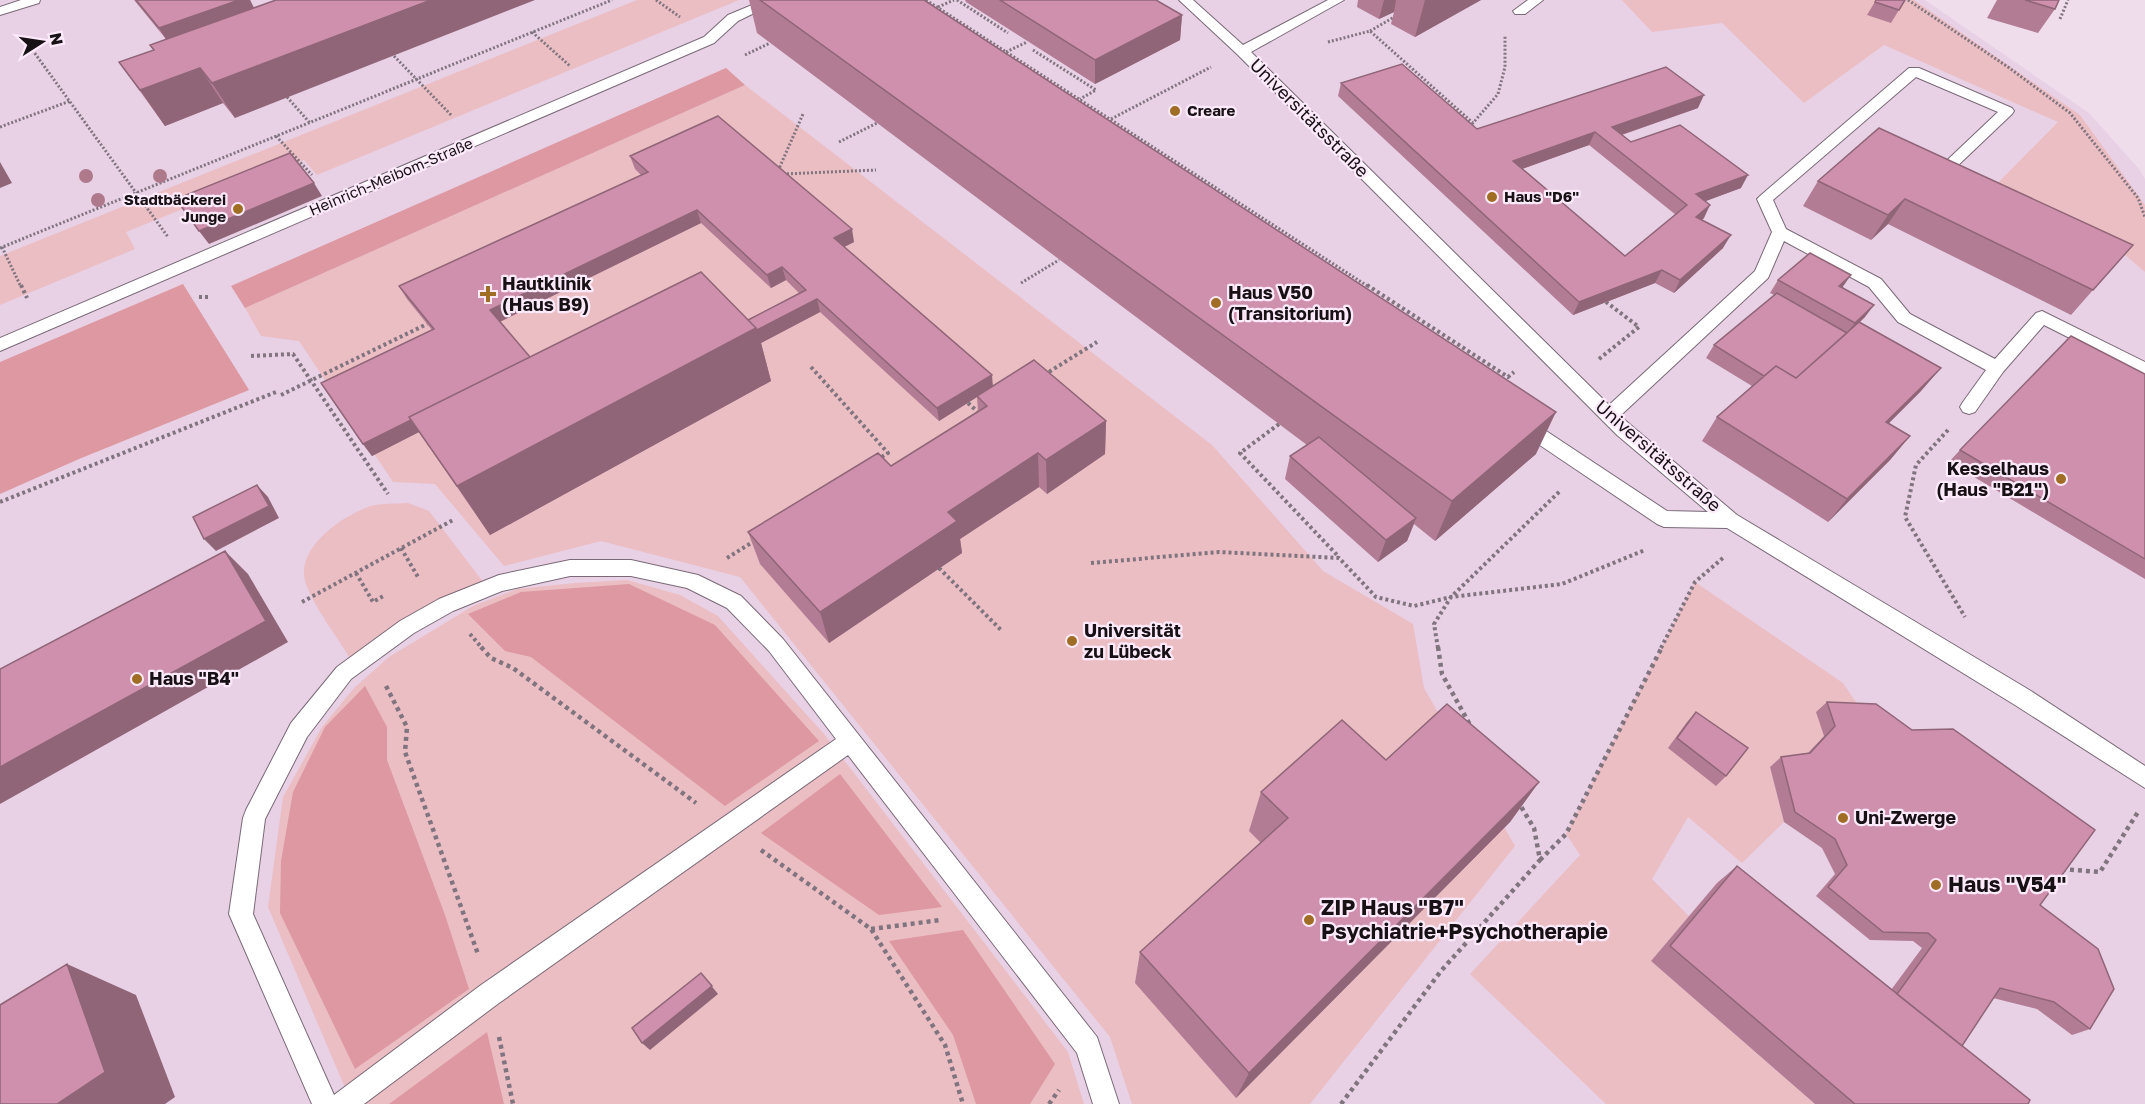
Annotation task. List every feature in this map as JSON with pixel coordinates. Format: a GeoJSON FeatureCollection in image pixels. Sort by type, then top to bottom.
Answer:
{"type":"FeatureCollection","features":[{"type":"Feature","properties":{"kind":"lane"},"geometry":{"type":"LineString","coordinates":[[2,11],[34,0]]}},
{"type":"Feature","properties":{"kind":"lane","name":"Heinrich-Meibom-Straße"},"geometry":{"type":"LineString","coordinates":[[0,345],[709,40],[733,18],[776,0]]}},
{"type":"Feature","properties":{"kind":"lane","name":"Universitätsstraße"},"geometry":{"type":"LineString","coordinates":[[1185,0],[1242,51],[1623,430],[1730,520],[2024,698],[2145,778]]}},
{"type":"Feature","properties":{"kind":"lane"},"geometry":{"type":"LineString","coordinates":[[1242,51],[1338,0]]}},
{"type":"Feature","properties":{"kind":"lane"},"geometry":{"type":"LineString","coordinates":[[1520,11],[1537,0]]}},
{"type":"Feature","properties":{"kind":"lane"},"geometry":{"type":"LineString","coordinates":[[1946,169],[2007,111],[1914,71],[1765,199],[1780,232],[1875,283],[1904,318],[1997,368]]}},
{"type":"Feature","properties":{"kind":"lane"},"geometry":{"type":"LineString","coordinates":[[1609,415],[1762,274],[1780,232]]}},
{"type":"Feature","properties":{"kind":"lane"},"geometry":{"type":"LineString","coordinates":[[1969,407],[1997,368],[2042,317],[2145,370]]}},
{"type":"Feature","properties":{"kind":"lane"},"geometry":{"type":"LineString","coordinates":[[1506,413],[1664,519],[1730,520]]}},
{"type":"Feature","properties":{"kind":"lane"},"geometry":{"type":"LineString","coordinates":[[325,1104],[241,914],[254,818],[298,730],[344,673],[369,653],[407,627],[446,605],[499,583],[580,568],[631,568],[690,581],[734,603],[776,645],[1088,1046],[1106,1104]]}},
{"type":"Feature","properties":{"kind":"lane"},"geometry":{"type":"LineString","coordinates":[[343,1104],[490,994],[850,741]]}},
{"type":"Feature","properties":{"kind":"path"},"geometry":{"type":"LineString","coordinates":[[18,302],[27,298],[1,248],[612,0]]}},
{"type":"Feature","properties":{"kind":"path"},"geometry":{"type":"LineString","coordinates":[[926,0],[1496,369]]}},
{"type":"Feature","properties":{"kind":"path"},"geometry":{"type":"LineString","coordinates":[[937,7],[955,0],[1008,33]]}},
{"type":"Feature","properties":{"kind":"path"},"geometry":{"type":"LineString","coordinates":[[2060,19],[2067,0]]}},
{"type":"Feature","properties":{"kind":"path"},"geometry":{"type":"LineString","coordinates":[[2,11],[188,264]]}},
{"type":"Feature","properties":{"kind":"path"},"geometry":{"type":"LineString","coordinates":[[1370,31],[1473,123],[1498,94],[1505,67],[1504,34],[1520,11]]}},
{"type":"Feature","properties":{"kind":"path"},"geometry":{"type":"LineString","coordinates":[[1324,43],[1370,31],[1399,14]]}},
{"type":"Feature","properties":{"kind":"path"},"geometry":{"type":"LineString","coordinates":[[532,32],[595,89]]}},
{"type":"Feature","properties":{"kind":"path"},"geometry":{"type":"LineString","coordinates":[[997,57],[1027,42]]}},
{"type":"Feature","properties":{"kind":"path"},"geometry":{"type":"LineString","coordinates":[[760,48],[770,44]]}},
{"type":"Feature","properties":{"kind":"path"},"geometry":{"type":"LineString","coordinates":[[1033,50],[1096,90],[1080,99]]}},
{"type":"Feature","properties":{"kind":"path"},"geometry":{"type":"LineString","coordinates":[[1111,120],[1242,51]]}},
{"type":"Feature","properties":{"kind":"path"},"geometry":{"type":"LineString","coordinates":[[394,56],[475,141]]}},
{"type":"Feature","properties":{"kind":"path"},"geometry":{"type":"LineString","coordinates":[[287,97],[310,123]]}},
{"type":"Feature","properties":{"kind":"path"},"geometry":{"type":"LineString","coordinates":[[0,127],[70,101]]}},
{"type":"Feature","properties":{"kind":"path"},"geometry":{"type":"LineString","coordinates":[[803,114],[777,174],[876,170]]}},
{"type":"Feature","properties":{"kind":"path"},"geometry":{"type":"LineString","coordinates":[[839,142],[877,123]]}},
{"type":"Feature","properties":{"kind":"path"},"geometry":{"type":"LineString","coordinates":[[1186,180],[1195,174]]}},
{"type":"Feature","properties":{"kind":"path"},"geometry":{"type":"LineString","coordinates":[[1021,283],[1059,260]]}},
{"type":"Feature","properties":{"kind":"path"},"geometry":{"type":"LineString","coordinates":[[1573,379],[1639,327],[1606,302]]}},
{"type":"Feature","properties":{"kind":"path"},"geometry":{"type":"LineString","coordinates":[[1412,322],[1417,318]]}},
{"type":"Feature","properties":{"kind":"path"},"geometry":{"type":"LineString","coordinates":[[281,395],[427,324]]}},
{"type":"Feature","properties":{"kind":"path"},"geometry":{"type":"LineString","coordinates":[[1039,378],[1097,342]]}},
{"type":"Feature","properties":{"kind":"path"},"geometry":{"type":"LineString","coordinates":[[251,356],[293,354],[388,494]]}},
{"type":"Feature","properties":{"kind":"path"},"geometry":{"type":"LineString","coordinates":[[811,367],[888,453],[879,459]]}},
{"type":"Feature","properties":{"kind":"path"},"geometry":{"type":"LineString","coordinates":[[0,502],[276,392]]}},
{"type":"Feature","properties":{"kind":"path"},"geometry":{"type":"LineString","coordinates":[[968,403],[981,415],[990,409]]}},
{"type":"Feature","properties":{"kind":"path"},"geometry":{"type":"LineString","coordinates":[[1968,622],[1905,517],[1916,465],[1969,407]]}},
{"type":"Feature","properties":{"kind":"path"},"geometry":{"type":"LineString","coordinates":[[1279,424],[1240,453],[1376,597],[1414,606],[1451,597],[1562,584],[1648,548]]}},
{"type":"Feature","properties":{"kind":"path"},"geometry":{"type":"LineString","coordinates":[[345,428],[351,425]]}},
{"type":"Feature","properties":{"kind":"path"},"geometry":{"type":"LineString","coordinates":[[1474,732],[1443,674],[1434,624],[1451,597],[1563,489]]}},
{"type":"Feature","properties":{"kind":"path"},"geometry":{"type":"LineString","coordinates":[[302,602],[453,520]]}},
{"type":"Feature","properties":{"kind":"path"},"geometry":{"type":"LineString","coordinates":[[690,581],[757,539]]}},
{"type":"Feature","properties":{"kind":"path"},"geometry":{"type":"LineString","coordinates":[[401,548],[419,576],[410,582]]}},
{"type":"Feature","properties":{"kind":"path"},"geometry":{"type":"LineString","coordinates":[[1091,563],[1219,552],[1339,558]]}},
{"type":"Feature","properties":{"kind":"path"},"geometry":{"type":"LineString","coordinates":[[939,568],[1001,630]]}},
{"type":"Feature","properties":{"kind":"path"},"geometry":{"type":"LineString","coordinates":[[356,573],[373,602],[391,592]]}},
{"type":"Feature","properties":{"kind":"path"},"geometry":{"type":"LineString","coordinates":[[1341,1104],[1441,971],[1566,834],[1695,582]]}},
{"type":"Feature","properties":{"kind":"path"},"geometry":{"type":"LineString","coordinates":[[369,653],[407,727],[405,752],[466,918],[490,994],[513,1104]]}},
{"type":"Feature","properties":{"kind":"path"},"geometry":{"type":"LineString","coordinates":[[1516,799],[1534,828],[1540,860]]}},
{"type":"Feature","properties":{"kind":"path"},"geometry":{"type":"LineString","coordinates":[[2058,869],[2100,872],[2139,810]]}},
{"type":"Feature","properties":{"kind":"path"},"geometry":{"type":"LineString","coordinates":[[871,929],[985,914]]}},
{"type":"Feature","properties":{"kind":"shaded area","name":"Universität zu Lübeck"},"geometry":{"type":"Polygon","coordinates":[[[0,0],[1925,0],[2089,113],[2139,169],[2145,179],[2145,1104],[0,1104],[0,0]]]}},
{"type":"Feature","properties":{"kind":"shaded area"},"geometry":{"type":"Polygon","coordinates":[[[637,0],[739,0],[317,175],[304,160],[126,232],[135,249],[0,305],[0,256],[637,0]]]}},
{"type":"Feature","properties":{"kind":"shaded area"},"geometry":{"type":"Polygon","coordinates":[[[1622,0],[1914,0],[2080,115],[2145,205],[2145,272],[2124,254],[1992,189],[2058,122],[1884,45],[1804,103],[1722,23],[1652,32],[1622,0]]]}},
{"type":"Feature","properties":{"kind":"shaded area"},"geometry":{"type":"Polygon","coordinates":[[[726,68],[745,85],[245,308],[231,286],[726,68]]]}},
{"type":"Feature","properties":{"kind":"shaded area"},"geometry":{"type":"Polygon","coordinates":[[[745,85],[1212,445],[1323,571],[1413,624],[1424,688],[1515,846],[1310,1104],[1132,1104],[1110,1037],[740,577],[601,541],[504,566],[435,484],[393,482],[299,341],[261,336],[245,308],[745,85]]]}},
{"type":"Feature","properties":{"kind":"shaded area"},"geometry":{"type":"Polygon","coordinates":[[[183,284],[249,390],[79,459],[0,494],[0,362],[183,284]]]}},
{"type":"Feature","properties":{"kind":"shaded area"},"geometry":{"type":"Polygon","coordinates":[[[408,503],[429,511],[484,583],[351,660],[321,613],[306,584],[304,571],[307,558],[313,546],[323,535],[347,517],[371,506],[408,503]]]}},
{"type":"Feature","properties":{"kind":"shaded area"},"geometry":{"type":"Polygon","coordinates":[[[627,580],[680,595],[718,616],[824,734],[1068,1052],[1084,1104],[352,1104],[268,907],[283,797],[322,727],[354,688],[389,657],[473,606],[517,589],[627,580]]]}},
{"type":"Feature","properties":{"kind":"shaded area"},"geometry":{"type":"Polygon","coordinates":[[[1695,582],[1843,683],[1864,714],[1824,736],[1799,763],[1770,767],[1784,822],[1742,863],[1688,817],[1652,879],[1689,916],[1651,961],[1815,1104],[1606,1104],[1470,974],[1580,855],[1566,834],[1695,582]]]}},
{"type":"Feature","properties":{"kind":"shaded area"},"geometry":{"type":"Polygon","coordinates":[[[629,584],[715,625],[819,741],[725,806],[531,657],[505,651],[468,614],[521,592],[629,584]]]}},
{"type":"Feature","properties":{"kind":"shaded area"},"geometry":{"type":"Polygon","coordinates":[[[365,686],[387,727],[387,760],[445,915],[469,989],[355,1069],[280,913],[281,861],[293,792],[325,727],[365,686]]]}},
{"type":"Feature","properties":{"kind":"shaded area"},"geometry":{"type":"Polygon","coordinates":[[[840,774],[942,907],[879,915],[761,833],[840,774]]]}},
{"type":"Feature","properties":{"kind":"shaded area"},"geometry":{"type":"Polygon","coordinates":[[[963,930],[1055,1064],[1030,1104],[976,1104],[953,1035],[889,941],[963,930]]]}},
{"type":"Feature","properties":{"kind":"shaded area"},"geometry":{"type":"Polygon","coordinates":[[[487,1032],[504,1104],[389,1104],[487,1032]]]}},
{"type":"Feature","properties":{"kind":"building"},"geometry":{"type":"Polygon","coordinates":[[[136,0],[239,0],[159,28],[136,0]]]}},
{"type":"Feature","properties":{"kind":"building"},"geometry":{"type":"Polygon","coordinates":[[[276,0],[431,0],[212,83],[200,68],[140,90],[119,62],[154,50],[150,45],[276,0]]]}},
{"type":"Feature","properties":{"kind":"building","name":"Haus V50 (Transitorium)"},"geometry":{"type":"Polygon","coordinates":[[[760,0],[924,0],[1556,412],[1452,501],[760,0]]]}},
{"type":"Feature","properties":{"kind":"building"},"geometry":{"type":"Polygon","coordinates":[[[1000,0],[1156,0],[1182,15],[1095,60],[1000,0]]]}},
{"type":"Feature","properties":{"kind":"building"},"geometry":{"type":"Polygon","coordinates":[[[1876,0],[1905,0],[1899,10],[1875,2],[1876,0]]]}},
{"type":"Feature","properties":{"kind":"building"},"geometry":{"type":"Polygon","coordinates":[[[2025,0],[2059,0],[2055,9],[2025,0]]]}},
{"type":"Feature","properties":{"kind":"building","name":"Haus \"D6\""},"geometry":{"type":"Polygon","coordinates":[[[1402,64],[1477,129],[1666,67],[1704,95],[1612,127],[1631,142],[1680,125],[1748,175],[1696,194],[1710,205],[1696,217],[1731,235],[1680,280],[1662,270],[1579,302],[1341,83],[1402,64]],[[1595,132],[1513,161],[1625,256],[1687,205],[1595,132]]]}},
{"type":"Feature","properties":{"kind":"building","name":"Hautklinik (Haus B9)"},"geometry":{"type":"Polygon","coordinates":[[[718,116],[852,229],[834,238],[992,375],[937,408],[817,299],[757,330],[748,320],[806,290],[782,267],[767,275],[697,210],[490,310],[530,357],[409,417],[411,420],[363,444],[321,383],[434,329],[399,286],[648,172],[630,156],[718,116]]]}},
{"type":"Feature","properties":{"kind":"building"},"geometry":{"type":"Polygon","coordinates":[[[1879,128],[2133,245],[2093,290],[1905,199],[1888,215],[1818,181],[1879,128]]]}},
{"type":"Feature","properties":{"kind":"building"},"geometry":{"type":"Polygon","coordinates":[[[290,153],[314,183],[199,231],[176,199],[290,153]]]}},
{"type":"Feature","properties":{"kind":"building"},"geometry":{"type":"Polygon","coordinates":[[[1810,253],[1851,275],[1839,286],[1874,305],[1855,323],[1778,280],[1810,253]]]}},
{"type":"Feature","properties":{"kind":"building"},"geometry":{"type":"Polygon","coordinates":[[[701,272],[756,328],[457,486],[409,417],[701,272]]]}},
{"type":"Feature","properties":{"kind":"building"},"geometry":{"type":"Polygon","coordinates":[[[1777,293],[1847,333],[1796,378],[1776,366],[1764,376],[1714,345],[1777,293]]]}},
{"type":"Feature","properties":{"kind":"building"},"geometry":{"type":"Polygon","coordinates":[[[1859,322],[1941,368],[1886,422],[1910,436],[1847,499],[1717,417],[1776,366],[1796,378],[1859,322]]]}},
{"type":"Feature","properties":{"kind":"building","name":"Kesselhaus (Haus \"B21\")"},"geometry":{"type":"Polygon","coordinates":[[[2071,336],[2145,374],[2145,559],[1960,450],[2071,336]]]}},
{"type":"Feature","properties":{"kind":"building"},"geometry":{"type":"Polygon","coordinates":[[[1034,360],[1106,421],[1046,460],[1038,453],[948,512],[957,521],[820,612],[748,532],[878,453],[891,466],[987,406],[977,396],[1034,360]]]}},
{"type":"Feature","properties":{"kind":"building"},"geometry":{"type":"Polygon","coordinates":[[[1319,437],[1416,518],[1386,540],[1290,456],[1319,437]]]}},
{"type":"Feature","properties":{"kind":"building"},"geometry":{"type":"Polygon","coordinates":[[[257,485],[269,506],[204,539],[193,517],[257,485]]]}},
{"type":"Feature","properties":{"kind":"building"},"geometry":{"type":"Polygon","coordinates":[[[225,551],[266,621],[0,767],[0,669],[225,551]]]}},
{"type":"Feature","properties":{"kind":"building","name":"Haus \"V54\""},"geometry":{"type":"Polygon","coordinates":[[[1827,702],[1876,704],[1912,730],[1953,729],[2095,830],[2040,905],[2098,949],[2114,989],[2090,1029],[2054,1002],[2000,988],[1962,1046],[1897,994],[1936,940],[1928,933],[1883,932],[1828,887],[1847,865],[1835,839],[1795,812],[1781,757],[1810,753],[1835,726],[1827,702]]]}},
{"type":"Feature","properties":{"kind":"building","name":"ZIP Haus \"B7\" Psychiatrie+Psychotherapie"},"geometry":{"type":"Polygon","coordinates":[[[1447,704],[1539,782],[1249,1073],[1140,952],[1288,818],[1261,792],[1342,720],[1386,760],[1447,704]]]}},
{"type":"Feature","properties":{"kind":"building"},"geometry":{"type":"Polygon","coordinates":[[[1696,712],[1748,748],[1726,776],[1677,738],[1696,712]]]}},
{"type":"Feature","properties":{"kind":"building"},"geometry":{"type":"Polygon","coordinates":[[[1737,866],[2030,1100],[2028,1104],[1855,1104],[1670,946],[1737,866]]]}},
{"type":"Feature","properties":{"kind":"building"},"geometry":{"type":"Polygon","coordinates":[[[67,964],[105,1072],[57,1104],[0,1104],[0,1005],[67,964]]]}},
{"type":"Feature","properties":{"kind":"building"},"geometry":{"type":"Polygon","coordinates":[[[701,973],[712,986],[642,1043],[632,1028],[701,973]]]}},
{"type":"Feature","properties":{"kind":"place","name":"Creare"},"geometry":{"type":"Point","coordinates":[1175,111]}},
{"type":"Feature","properties":{"kind":"place","name":"Haus \"D6\""},"geometry":{"type":"Point","coordinates":[1492,197]}},
{"type":"Feature","properties":{"kind":"place","name":"Stadtbäckerei Junge"},"geometry":{"type":"Point","coordinates":[238,209]}},
{"type":"Feature","properties":{"kind":"place","name":"Hautklinik (Haus B9)"},"geometry":{"type":"Point","coordinates":[488,294]}},
{"type":"Feature","properties":{"kind":"place","name":"Haus V50 (Transitorium)"},"geometry":{"type":"Point","coordinates":[1216,303]}},
{"type":"Feature","properties":{"kind":"place","name":"Kesselhaus (Haus \"B21\")"},"geometry":{"type":"Point","coordinates":[2061,479]}},
{"type":"Feature","properties":{"kind":"place","name":"Universität zu Lübeck"},"geometry":{"type":"Point","coordinates":[1072,641]}},
{"type":"Feature","properties":{"kind":"place","name":"Haus \"B4\""},"geometry":{"type":"Point","coordinates":[137,679]}},
{"type":"Feature","properties":{"kind":"place","name":"Uni-Zwerge"},"geometry":{"type":"Point","coordinates":[1843,818]}},
{"type":"Feature","properties":{"kind":"place","name":"Haus \"V54\""},"geometry":{"type":"Point","coordinates":[1936,885]}},
{"type":"Feature","properties":{"kind":"place","name":"ZIP Haus \"B7\" Psychiatrie+Psychotherapie"},"geometry":{"type":"Point","coordinates":[1309,920]}}]}
